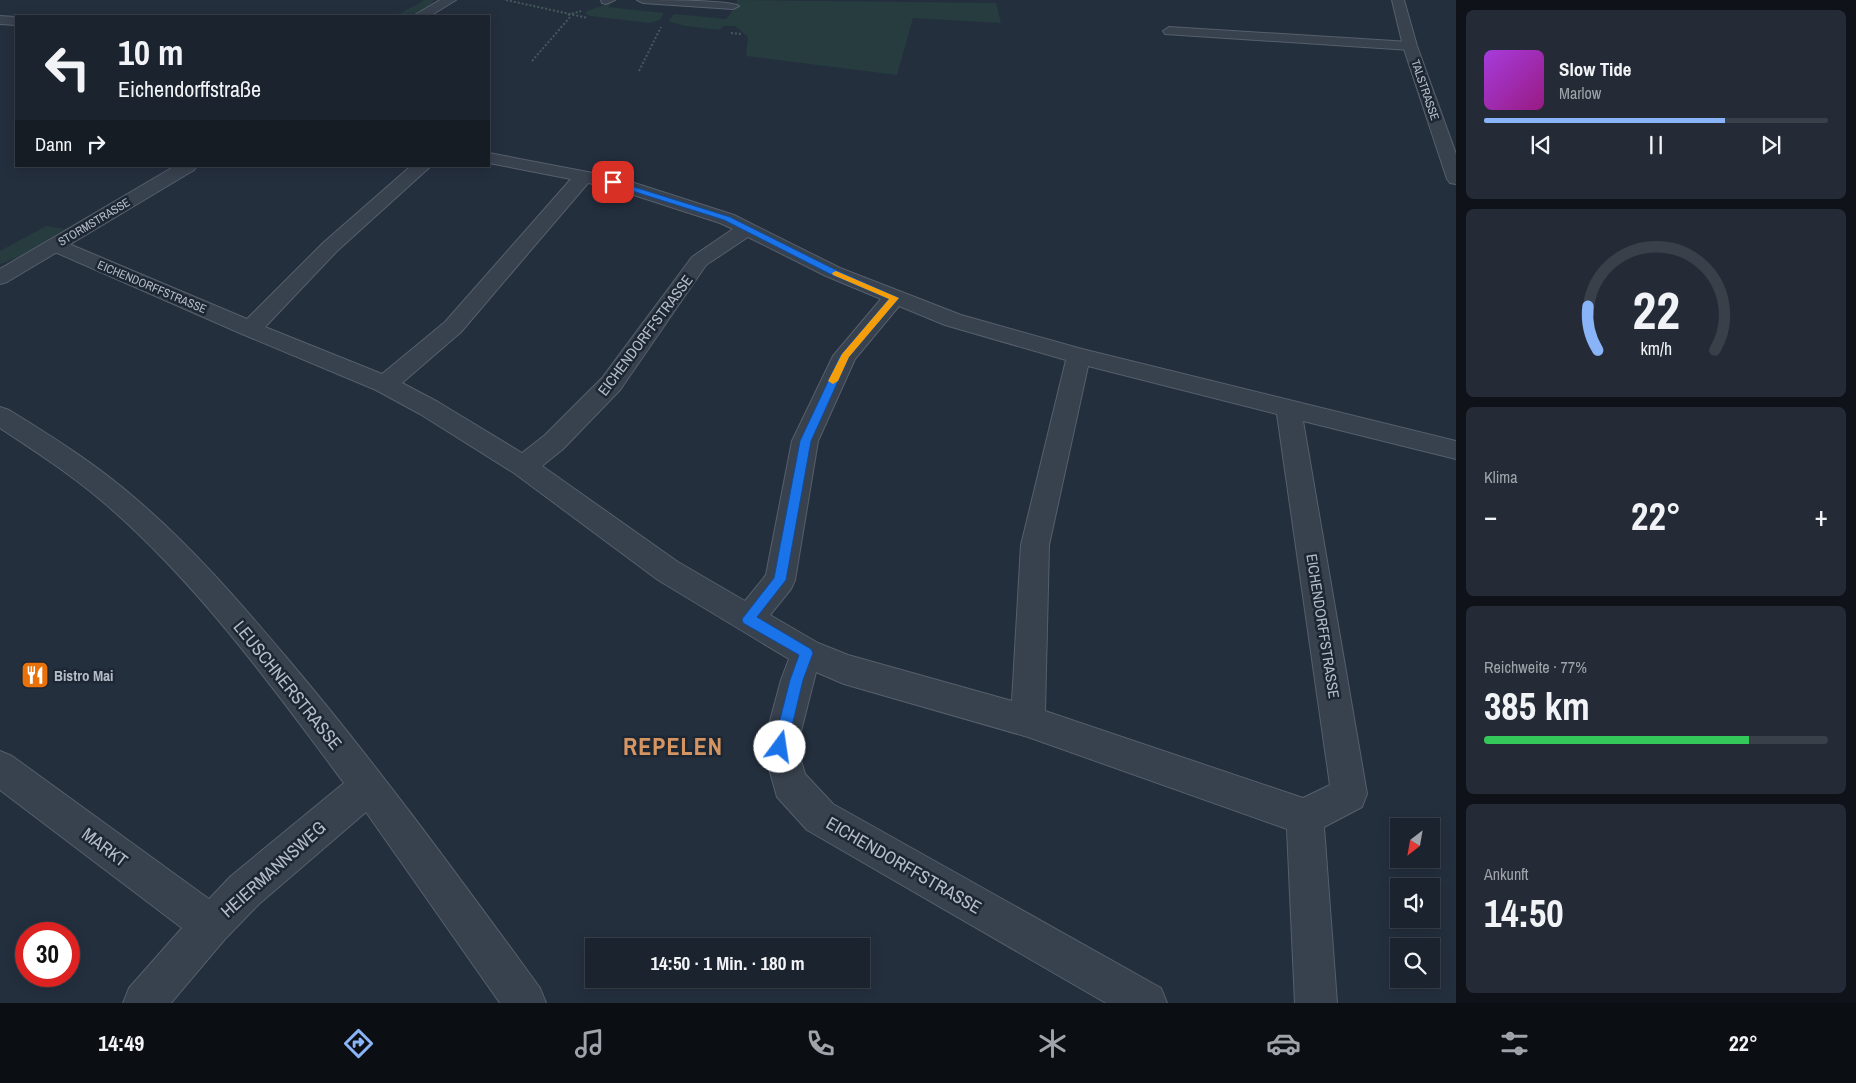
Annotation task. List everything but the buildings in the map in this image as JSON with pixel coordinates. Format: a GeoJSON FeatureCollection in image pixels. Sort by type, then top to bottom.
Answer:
{"type":"FeatureCollection","features":[{"type":"Feature","properties":{"kind":"street"},"geometry":{"type":"LineString","coordinates":[[422,15],[450,0]]}},
{"type":"Feature","properties":{"kind":"street","name":"TALSTRASSE"},"geometry":{"type":"LineString","coordinates":[[1398,0],[1410,46],[1456,179]]}},
{"type":"Feature","properties":{"kind":"street"},"geometry":{"type":"LineString","coordinates":[[0,20],[15,21]]}},
{"type":"Feature","properties":{"kind":"street"},"geometry":{"type":"LineString","coordinates":[[490,158],[584,176],[669,199],[727,219],[833,272],[953,320],[1079,356],[1456,450]]}},
{"type":"Feature","properties":{"kind":"street","name":"STORMSTRASSE"},"geometry":{"type":"LineString","coordinates":[[0,278],[186,167]]}},
{"type":"Feature","properties":{"kind":"street"},"geometry":{"type":"LineString","coordinates":[[250,329],[330,247],[421,167]]}},
{"type":"Feature","properties":{"kind":"street"},"geometry":{"type":"LineString","coordinates":[[385,384],[453,326],[584,176]]}},
{"type":"Feature","properties":{"kind":"street","name":"EICHENDORFFSTRASSE"},"geometry":{"type":"LineString","coordinates":[[523,466],[554,442],[611,384],[699,261],[748,228]]}},
{"type":"Feature","properties":{"kind":"street","name":"EICHENDORFFSTRASSE"},"geometry":{"type":"LineString","coordinates":[[55,245],[250,329],[385,384],[429,408],[523,466],[668,571],[807,653],[844,669],[1028,720],[1305,817],[1349,794],[1289,409]]}},
{"type":"Feature","properties":{"kind":"street"},"geometry":{"type":"LineString","coordinates":[[748,619],[780,580],[805,441],[845,356],[894,298]]}},
{"type":"Feature","properties":{"kind":"street"},"geometry":{"type":"LineString","coordinates":[[1028,720],[1035,545],[1079,356]]}},
{"type":"Feature","properties":{"kind":"street","name":"LEUSCHNERSTRASSE"},"geometry":{"type":"LineString","coordinates":[[0,416],[81,470],[125,505],[160,537],[214,595],[311,710],[525,1003]]}},
{"type":"Feature","properties":{"kind":"street","name":"EICHENDORFFSTRASSE"},"geometry":{"type":"LineString","coordinates":[[807,653],[796,680],[780,747],[790,784],[820,817],[1146,1003]]}},
{"type":"Feature","properties":{"kind":"street","name":"MARKT"},"geometry":{"type":"LineString","coordinates":[[0,768],[211,925]]}},
{"type":"Feature","properties":{"kind":"street","name":"HEIERMANNSWEG"},"geometry":{"type":"LineString","coordinates":[[144,1003],[211,925],[245,890],[368,787]]}},
{"type":"Feature","properties":{"kind":"street"},"geometry":{"type":"LineString","coordinates":[[1305,817],[1316,1003]]}},
{"type":"Feature","properties":{"kind":"lane"},"geometry":{"type":"LineString","coordinates":[[642,0],[733,6]]}},
{"type":"Feature","properties":{"kind":"lane"},"geometry":{"type":"LineString","coordinates":[[1169,31],[1410,46]]}},
{"type":"Feature","properties":{"kind":"path"},"geometry":{"type":"LineString","coordinates":[[532,61],[572,16]]}},
{"type":"Feature","properties":{"kind":"path"},"geometry":{"type":"LineString","coordinates":[[639,71],[662,26]]}},
{"type":"Feature","properties":{"kind":"green space"},"geometry":{"type":"Polygon","coordinates":[[[425,0],[434,0],[426,8],[417,12],[397,15],[425,0]]]}},
{"type":"Feature","properties":{"kind":"green space"},"geometry":{"type":"Polygon","coordinates":[[[737,0],[996,3],[1001,23],[913,18],[897,75],[746,56],[748,37],[735,26],[723,26],[720,30],[685,26],[668,21],[674,14],[726,19],[736,6],[737,0]]]}},
{"type":"Feature","properties":{"kind":"green space"},"geometry":{"type":"Polygon","coordinates":[[[613,2],[608,7],[664,13],[660,20],[650,23],[590,16],[585,13],[613,2]]]}},
{"type":"Feature","properties":{"kind":"green space"},"geometry":{"type":"Polygon","coordinates":[[[46,226],[65,229],[19,257],[0,264],[0,251],[46,226]]]}},
{"type":"Feature","properties":{"kind":"slow traffic"},"geometry":{"type":"LineString","coordinates":[[833,381],[845,356],[894,298],[836,273]]}},
{"type":"Feature","properties":{"kind":"place","name":"Bistro Mai"},"geometry":{"type":"Point","coordinates":[35,675]}},
{"type":"Feature","properties":{"kind":"district","name":"REPELEN"},"geometry":{"type":"Point","coordinates":[673,746]}},
{"type":"Feature","properties":{"kind":"route"},"geometry":{"type":"LineString","coordinates":[[613,182],[727,219],[833,272],[894,298],[845,356],[805,441],[780,580],[748,619],[807,653],[796,680],[780,747]]}}]}
